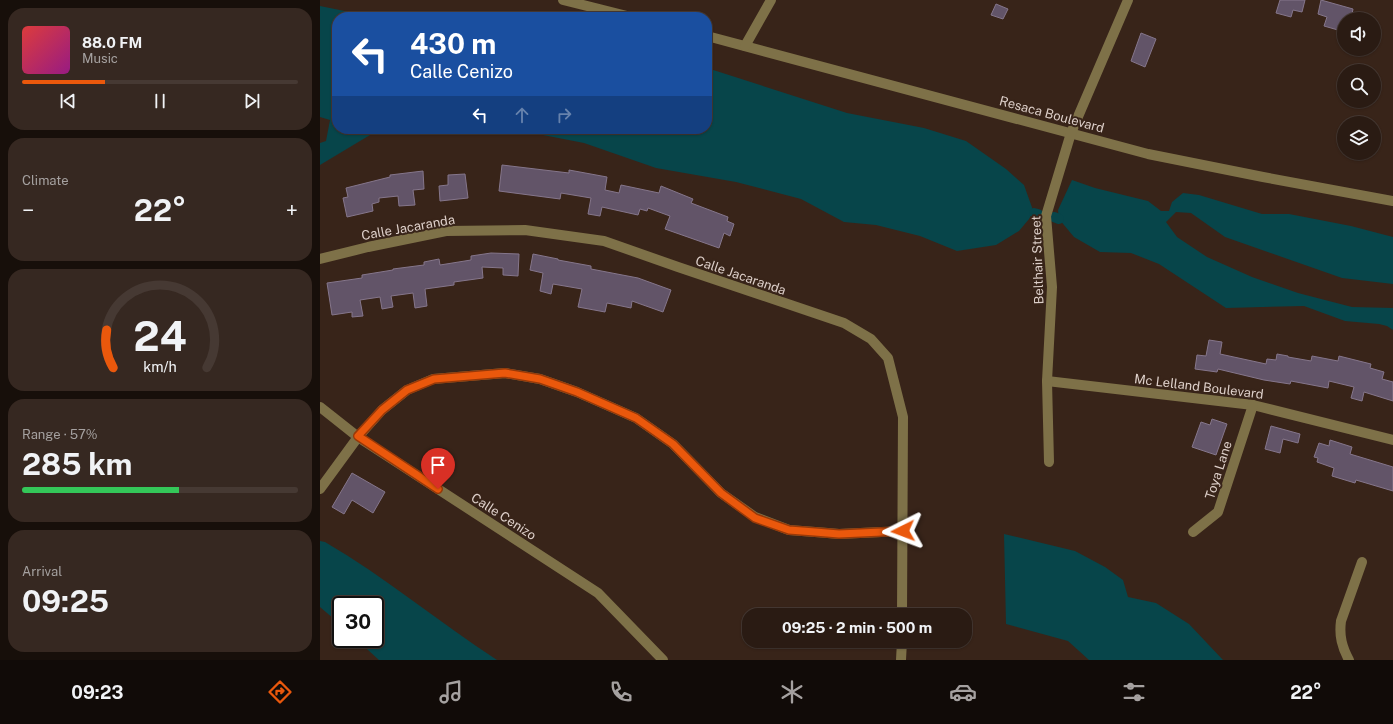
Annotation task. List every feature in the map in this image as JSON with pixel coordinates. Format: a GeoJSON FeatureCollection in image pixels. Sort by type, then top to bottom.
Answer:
{"type":"FeatureCollection","features":[{"type":"Feature","properties":{"kind":"street"},"geometry":{"type":"LineString","coordinates":[[563,0],[611,12]]}},
{"type":"Feature","properties":{"kind":"street"},"geometry":{"type":"LineString","coordinates":[[745,46],[771,0]]}},
{"type":"Feature","properties":{"kind":"street","name":"Belthair Street"},"geometry":{"type":"LineString","coordinates":[[1049,462],[1046,381],[1052,287],[1046,216],[1071,132],[1128,0]]}},
{"type":"Feature","properties":{"kind":"street","name":"Resaca Boulevard"},"geometry":{"type":"LineString","coordinates":[[712,37],[1071,132],[1148,154],[1393,201]]}},
{"type":"Feature","properties":{"kind":"street","name":"Calle Jacaranda"},"geometry":{"type":"LineString","coordinates":[[320,259],[368,247],[446,231],[525,230],[604,241],[844,323],[871,338],[888,358],[903,416],[902,608]]}},
{"type":"Feature","properties":{"kind":"street"},"geometry":{"type":"LineString","coordinates":[[320,489],[358,436],[382,410],[407,390],[434,379],[505,373],[540,379],[577,392],[636,418],[673,444],[721,493],[755,518],[789,530],[839,534],[903,531]]}},
{"type":"Feature","properties":{"kind":"street","name":"Mc Lelland Boulevard"},"geometry":{"type":"LineString","coordinates":[[1046,381],[1253,405],[1393,440]]}},
{"type":"Feature","properties":{"kind":"street","name":"Toya Lane"},"geometry":{"type":"LineString","coordinates":[[1193,532],[1218,512],[1253,405]]}},
{"type":"Feature","properties":{"kind":"street","name":"Calle Cenizo"},"geometry":{"type":"LineString","coordinates":[[320,407],[358,436],[598,593],[663,660]]}},
{"type":"Feature","properties":{"kind":"street"},"geometry":{"type":"LineString","coordinates":[[1349,660],[1342,645],[1340,632],[1341,621],[1362,562]]}},
{"type":"Feature","properties":{"kind":"street"},"geometry":{"type":"LineString","coordinates":[[901,660],[902,648]]}},
{"type":"Feature","properties":{"kind":"water"},"geometry":{"type":"Polygon","coordinates":[[[320,6],[349,12],[332,12],[332,134],[374,134],[320,165],[320,143],[326,141],[330,120],[320,117],[320,6]]]}},
{"type":"Feature","properties":{"kind":"water"},"geometry":{"type":"Polygon","coordinates":[[[712,70],[847,113],[924,128],[966,141],[1006,169],[1024,185],[1034,213],[1019,231],[996,245],[957,251],[920,236],[876,225],[844,222],[801,199],[736,182],[656,168],[584,143],[538,134],[712,134],[712,70]]]}},
{"type":"Feature","properties":{"kind":"water"},"geometry":{"type":"Polygon","coordinates":[[[1072,180],[1095,188],[1148,201],[1161,211],[1169,211],[1172,202],[1183,193],[1199,195],[1262,214],[1289,214],[1351,226],[1393,237],[1393,284],[1342,278],[1225,237],[1191,213],[1176,212],[1166,222],[1177,237],[1207,257],[1252,277],[1298,293],[1352,307],[1393,308],[1393,330],[1387,326],[1379,324],[1345,321],[1304,306],[1226,308],[1159,264],[1131,253],[1100,252],[1074,237],[1059,219],[1058,210],[1072,180]]]}},
{"type":"Feature","properties":{"kind":"water"},"geometry":{"type":"Polygon","coordinates":[[[1004,534],[1075,551],[1105,567],[1123,580],[1128,597],[1156,603],[1189,624],[1223,660],[1089,660],[1068,641],[1006,624],[1004,534]]]}},
{"type":"Feature","properties":{"kind":"water"},"geometry":{"type":"Polygon","coordinates":[[[320,541],[325,542],[369,570],[497,660],[379,660],[366,648],[384,648],[384,596],[332,596],[332,617],[320,607],[320,541]]]}},
{"type":"Feature","properties":{"kind":"building"},"geometry":{"type":"Polygon","coordinates":[[[1280,0],[1305,0],[1302,12],[1293,10],[1291,17],[1276,13],[1280,0]]]}},
{"type":"Feature","properties":{"kind":"building"},"geometry":{"type":"Polygon","coordinates":[[[1321,0],[1353,9],[1352,12],[1337,12],[1337,30],[1324,26],[1327,17],[1318,14],[1321,0]]]}},
{"type":"Feature","properties":{"kind":"building"},"geometry":{"type":"Polygon","coordinates":[[[996,4],[1008,9],[1003,19],[991,15],[996,4]]]}},
{"type":"Feature","properties":{"kind":"building"},"geometry":{"type":"Polygon","coordinates":[[[1141,33],[1156,39],[1145,67],[1131,61],[1141,33]]]}},
{"type":"Feature","properties":{"kind":"building"},"geometry":{"type":"Polygon","coordinates":[[[502,165],[569,173],[569,170],[607,177],[605,190],[619,193],[621,185],[659,193],[661,186],[693,199],[691,203],[728,217],[727,221],[734,224],[730,236],[724,233],[719,248],[665,229],[670,216],[648,208],[647,211],[640,209],[638,215],[602,207],[600,216],[588,214],[591,198],[561,193],[560,199],[499,191],[502,165]]]}},
{"type":"Feature","properties":{"kind":"building"},"geometry":{"type":"Polygon","coordinates":[[[423,171],[424,189],[413,190],[415,205],[399,206],[398,196],[379,198],[379,202],[372,204],[373,211],[347,217],[343,198],[348,197],[346,188],[390,177],[390,175],[423,171]]]}},
{"type":"Feature","properties":{"kind":"building"},"geometry":{"type":"Polygon","coordinates":[[[465,174],[468,198],[440,201],[439,186],[448,185],[448,175],[465,174]]]}},
{"type":"Feature","properties":{"kind":"building"},"geometry":{"type":"Polygon","coordinates":[[[491,253],[519,254],[518,276],[503,275],[503,268],[482,267],[483,278],[454,282],[454,285],[425,289],[427,306],[415,308],[413,293],[391,296],[393,307],[382,309],[380,297],[360,300],[363,316],[352,317],[352,312],[332,315],[327,283],[362,278],[362,275],[393,269],[424,265],[424,262],[439,259],[440,265],[471,260],[471,256],[491,253]]]}},
{"type":"Feature","properties":{"kind":"building"},"geometry":{"type":"Polygon","coordinates":[[[533,254],[591,266],[591,269],[638,278],[671,290],[663,312],[632,301],[631,308],[607,303],[605,312],[578,307],[582,289],[553,284],[551,294],[540,291],[543,273],[530,270],[533,254]]]}},
{"type":"Feature","properties":{"kind":"building"},"geometry":{"type":"Polygon","coordinates":[[[1209,340],[1222,342],[1220,354],[1266,364],[1267,359],[1276,360],[1277,354],[1311,361],[1312,356],[1338,361],[1339,356],[1371,364],[1370,368],[1384,372],[1382,379],[1393,382],[1393,401],[1364,392],[1362,401],[1351,398],[1354,387],[1329,381],[1328,388],[1291,381],[1290,384],[1264,380],[1218,369],[1217,372],[1195,369],[1197,355],[1206,356],[1209,340]]]}},
{"type":"Feature","properties":{"kind":"building"},"geometry":{"type":"Polygon","coordinates":[[[1212,419],[1227,424],[1216,455],[1192,447],[1201,422],[1210,425],[1212,419]]]}},
{"type":"Feature","properties":{"kind":"building"},"geometry":{"type":"Polygon","coordinates":[[[1271,426],[1300,434],[1298,443],[1283,439],[1280,453],[1265,449],[1271,426]]]}},
{"type":"Feature","properties":{"kind":"building"},"geometry":{"type":"Polygon","coordinates":[[[1330,440],[1352,447],[1350,454],[1393,467],[1393,491],[1356,480],[1355,483],[1332,476],[1334,468],[1317,462],[1318,458],[1314,457],[1319,443],[1329,446],[1330,440]]]}},
{"type":"Feature","properties":{"kind":"building"},"geometry":{"type":"Polygon","coordinates":[[[352,473],[385,492],[373,513],[352,500],[344,514],[332,507],[352,473]]]}},
{"type":"Feature","properties":{"kind":"waterway"},"geometry":{"type":"LineString","coordinates":[[1034,213],[1038,214]]}},
{"type":"Feature","properties":{"kind":"waterway"},"geometry":{"type":"LineString","coordinates":[[1054,217],[1059,219]]}},
{"type":"Feature","properties":{"kind":"route"},"geometry":{"type":"LineString","coordinates":[[438,489],[358,436],[382,410],[407,390],[434,379],[505,373],[540,379],[577,392],[636,418],[673,444],[721,493],[755,518],[789,530],[839,534],[903,531]]}}]}
